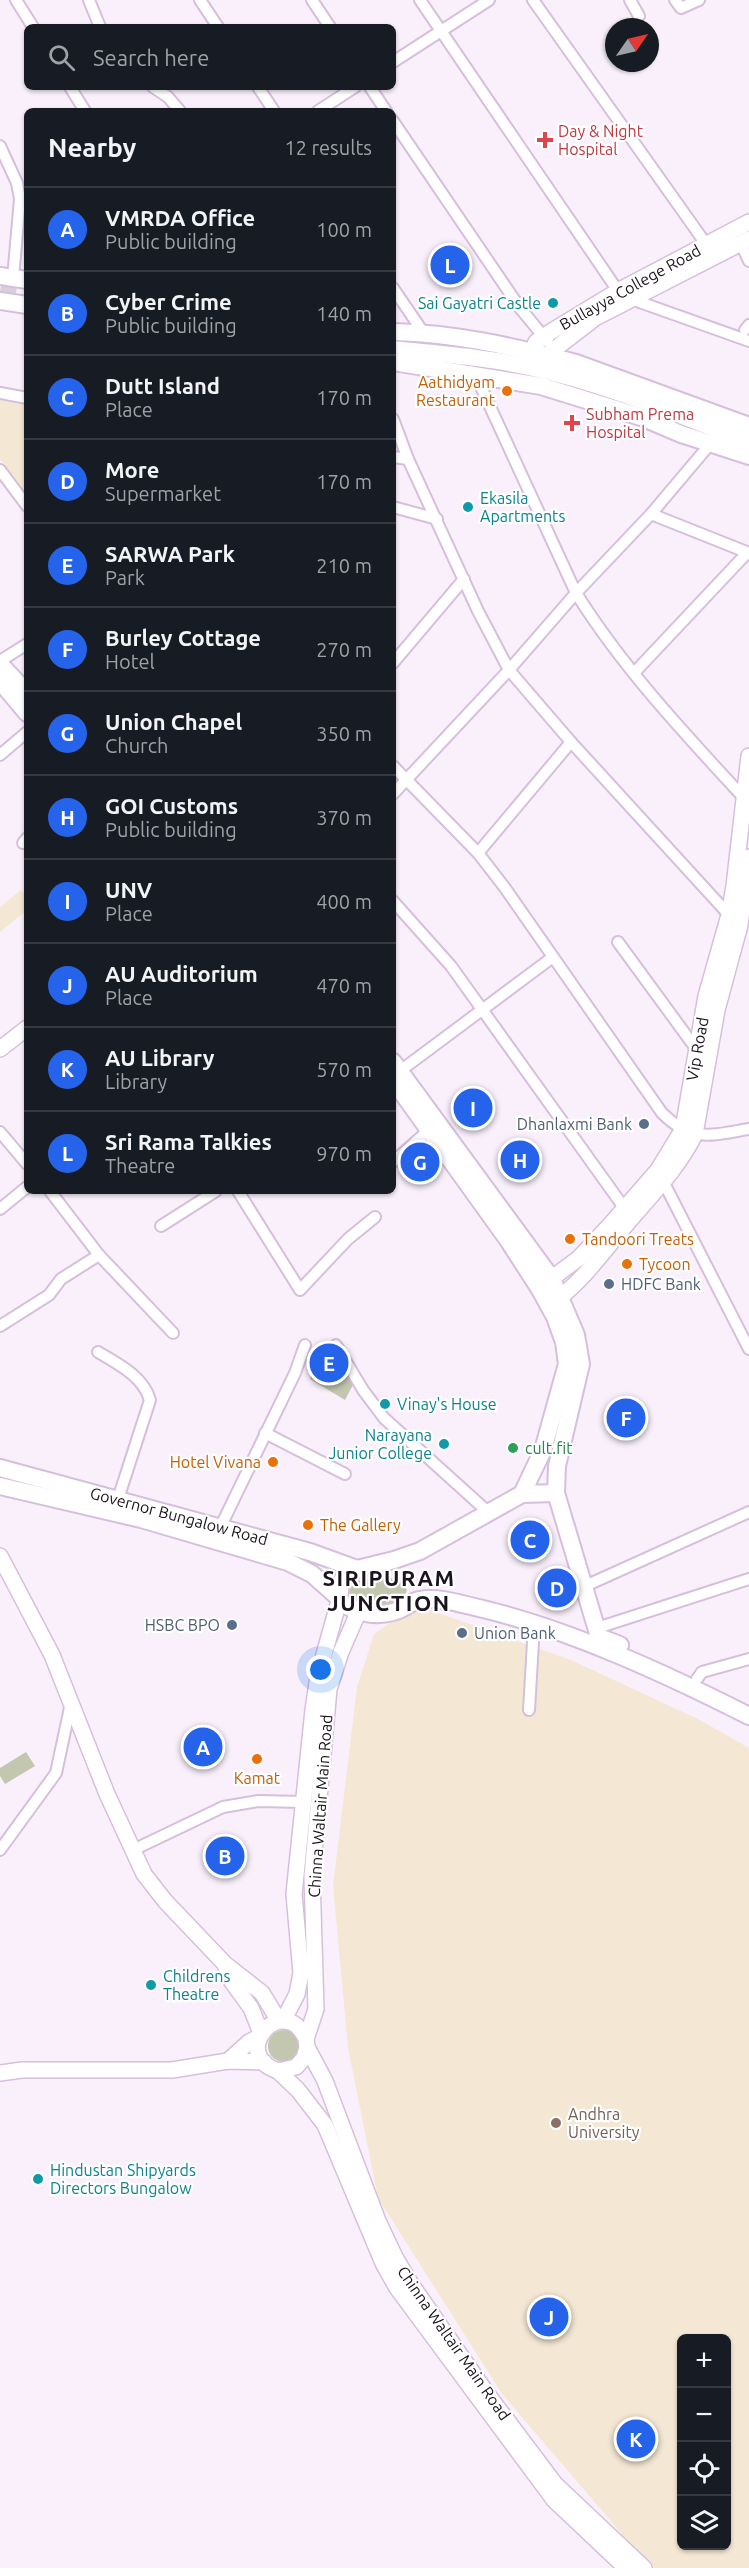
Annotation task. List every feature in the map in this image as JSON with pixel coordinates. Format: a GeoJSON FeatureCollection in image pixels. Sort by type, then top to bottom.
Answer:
{"type":"FeatureCollection","features":[{"type":"Feature","properties":{"kind":"main road"},"geometry":{"type":"LineString","coordinates":[[0,301],[24,305]]}},
{"type":"Feature","properties":{"kind":"main road"},"geometry":{"type":"LineString","coordinates":[[396,332],[423,332],[529,359]]}},
{"type":"Feature","properties":{"kind":"main road"},"geometry":{"type":"LineString","coordinates":[[396,349],[549,359],[576,363],[749,426]]}},
{"type":"Feature","properties":{"kind":"main road"},"geometry":{"type":"LineString","coordinates":[[549,359],[634,398],[749,442]]}},
{"type":"Feature","properties":{"kind":"main road"},"geometry":{"type":"LineString","coordinates":[[396,362],[525,382],[580,397],[749,456]]}},
{"type":"Feature","properties":{"kind":"main road"},"geometry":{"type":"LineString","coordinates":[[0,662],[24,690]]}},
{"type":"Feature","properties":{"kind":"main road"},"geometry":{"type":"LineString","coordinates":[[0,681],[24,709]]}},
{"type":"Feature","properties":{"kind":"main road"},"geometry":{"type":"LineString","coordinates":[[396,1072],[545,1283],[576,1335],[581,1364],[556,1466],[556,1493],[599,1637],[697,1679],[749,1705]]}},
{"type":"Feature","properties":{"kind":"main road"},"geometry":{"type":"LineString","coordinates":[[396,1073],[429,1130],[508,1240],[545,1283]]}},
{"type":"Feature","properties":{"kind":"main road"},"geometry":{"type":"LineString","coordinates":[[522,1494],[543,1450],[567,1364],[555,1301]]}},
{"type":"Feature","properties":{"kind":"main road","name":"Governor Bungalow Road"},"geometry":{"type":"LineString","coordinates":[[0,1468],[118,1499],[217,1534],[310,1552],[357,1569]]}},
{"type":"Feature","properties":{"kind":"main road"},"geometry":{"type":"LineString","coordinates":[[0,1486],[217,1534],[300,1567],[358,1613],[388,1613],[420,1600],[441,1601],[483,1609],[559,1633],[687,1685],[749,1716]]}},
{"type":"Feature","properties":{"kind":"main road"},"geometry":{"type":"LineString","coordinates":[[339,1600],[339,1588],[344,1577],[357,1569],[394,1560],[441,1540],[522,1494],[556,1493]]}},
{"type":"Feature","properties":{"kind":"main road"},"geometry":{"type":"LineString","coordinates":[[559,1633],[584,1624],[589,1616],[586,1594]]}},
{"type":"Feature","properties":{"kind":"street"},"geometry":{"type":"LineString","coordinates":[[16,0],[31,24]]}},
{"type":"Feature","properties":{"kind":"street"},"geometry":{"type":"LineString","coordinates":[[89,0],[99,24]]}},
{"type":"Feature","properties":{"kind":"street"},"geometry":{"type":"LineString","coordinates":[[200,0],[216,24]]}},
{"type":"Feature","properties":{"kind":"street"},"geometry":{"type":"LineString","coordinates":[[312,0],[328,24]]}},
{"type":"Feature","properties":{"kind":"street"},"geometry":{"type":"LineString","coordinates":[[420,0],[624,295],[749,341]]}},
{"type":"Feature","properties":{"kind":"street"},"geometry":{"type":"LineString","coordinates":[[396,60],[489,0]]}},
{"type":"Feature","properties":{"kind":"street"},"geometry":{"type":"LineString","coordinates":[[533,0],[706,244]]}},
{"type":"Feature","properties":{"kind":"street"},"geometry":{"type":"LineString","coordinates":[[630,0],[639,16]]}},
{"type":"Feature","properties":{"kind":"street"},"geometry":{"type":"LineString","coordinates":[[675,0],[681,8],[699,0]]}},
{"type":"Feature","properties":{"kind":"street"},"geometry":{"type":"LineString","coordinates":[[72,90],[83,108]]}},
{"type":"Feature","properties":{"kind":"street"},"geometry":{"type":"LineString","coordinates":[[157,90],[177,108]]}},
{"type":"Feature","properties":{"kind":"street"},"geometry":{"type":"LineString","coordinates":[[260,90],[272,108]]}},
{"type":"Feature","properties":{"kind":"street"},"geometry":{"type":"LineString","coordinates":[[323,108],[350,90]]}},
{"type":"Feature","properties":{"kind":"street"},"geometry":{"type":"LineString","coordinates":[[372,90],[384,108]]}},
{"type":"Feature","properties":{"kind":"street"},"geometry":{"type":"LineString","coordinates":[[396,126],[543,337],[549,359]]}},
{"type":"Feature","properties":{"kind":"street"},"geometry":{"type":"LineString","coordinates":[[0,146],[22,184],[13,278]]}},
{"type":"Feature","properties":{"kind":"street","name":"Bullayya College Road"},"geometry":{"type":"LineString","coordinates":[[549,359],[624,295],[706,244],[749,222]]}},
{"type":"Feature","properties":{"kind":"street"},"geometry":{"type":"LineString","coordinates":[[745,241],[749,261]]}},
{"type":"Feature","properties":{"kind":"street","name":"Bullayya College Road"},"geometry":{"type":"LineString","coordinates":[[529,359],[543,337],[624,295],[745,241]]}},
{"type":"Feature","properties":{"kind":"street"},"geometry":{"type":"LineString","coordinates":[[396,292],[423,332]]}},
{"type":"Feature","properties":{"kind":"street"},"geometry":{"type":"LineString","coordinates":[[475,374],[576,593],[592,619],[634,673],[744,798]]}},
{"type":"Feature","properties":{"kind":"street"},"geometry":{"type":"LineString","coordinates":[[0,393],[24,397]]}},
{"type":"Feature","properties":{"kind":"street"},"geometry":{"type":"LineString","coordinates":[[396,427],[408,459],[492,639],[510,670],[570,742],[735,920]]}},
{"type":"Feature","properties":{"kind":"street"},"geometry":{"type":"LineString","coordinates":[[396,791],[510,670],[576,593],[651,514],[711,443]]}},
{"type":"Feature","properties":{"kind":"street"},"geometry":{"type":"LineString","coordinates":[[396,457],[408,459]]}},
{"type":"Feature","properties":{"kind":"street"},"geometry":{"type":"LineString","coordinates":[[0,470],[24,502]]}},
{"type":"Feature","properties":{"kind":"street"},"geometry":{"type":"LineString","coordinates":[[396,508],[437,519]]}},
{"type":"Feature","properties":{"kind":"street"},"geometry":{"type":"LineString","coordinates":[[634,673],[748,553],[651,514]]}},
{"type":"Feature","properties":{"kind":"street"},"geometry":{"type":"LineString","coordinates":[[396,659],[464,579]]}},
{"type":"Feature","properties":{"kind":"street"},"geometry":{"type":"LineString","coordinates":[[0,662],[24,646]]}},
{"type":"Feature","properties":{"kind":"street"},"geometry":{"type":"LineString","coordinates":[[0,754],[24,734]]}},
{"type":"Feature","properties":{"kind":"street"},"geometry":{"type":"LineString","coordinates":[[478,853],[570,742]]}},
{"type":"Feature","properties":{"kind":"street","name":"Vip Road"},"geometry":{"type":"LineString","coordinates":[[545,1283],[579,1258],[625,1209],[689,1132],[735,920],[749,756]]}},
{"type":"Feature","properties":{"kind":"street"},"geometry":{"type":"LineString","coordinates":[[396,769],[478,853],[505,888],[662,1113],[689,1132],[710,1135],[749,1129]]}},
{"type":"Feature","properties":{"kind":"street","name":"Vip Road"},"geometry":{"type":"LineString","coordinates":[[555,1301],[574,1287],[664,1183],[686,1153],[697,1050],[706,996],[735,920],[747,899],[749,857]]}},
{"type":"Feature","properties":{"kind":"street"},"geometry":{"type":"LineString","coordinates":[[396,904],[451,966],[625,1209]]}},
{"type":"Feature","properties":{"kind":"street"},"geometry":{"type":"LineString","coordinates":[[618,942],[697,1050]]}},
{"type":"Feature","properties":{"kind":"street"},"geometry":{"type":"LineString","coordinates":[[396,1070],[552,957]]}},
{"type":"Feature","properties":{"kind":"street"},"geometry":{"type":"LineString","coordinates":[[0,1049],[24,1030]]}},
{"type":"Feature","properties":{"kind":"street"},"geometry":{"type":"LineString","coordinates":[[396,1159],[429,1130]]}},
{"type":"Feature","properties":{"kind":"street"},"geometry":{"type":"LineString","coordinates":[[0,1132],[24,1160]]}},
{"type":"Feature","properties":{"kind":"street"},"geometry":{"type":"LineString","coordinates":[[664,1183],[749,1348]]}},
{"type":"Feature","properties":{"kind":"street"},"geometry":{"type":"LineString","coordinates":[[0,1209],[24,1189]]}},
{"type":"Feature","properties":{"kind":"street"},"geometry":{"type":"LineString","coordinates":[[52,1194],[99,1254],[173,1333]]}},
{"type":"Feature","properties":{"kind":"street"},"geometry":{"type":"LineString","coordinates":[[161,1227],[211,1194]]}},
{"type":"Feature","properties":{"kind":"street"},"geometry":{"type":"LineString","coordinates":[[240,1194],[300,1290],[348,1239],[375,1217]]}},
{"type":"Feature","properties":{"kind":"street"},"geometry":{"type":"LineString","coordinates":[[0,1326],[49,1295],[61,1279],[99,1254]]}},
{"type":"Feature","properties":{"kind":"street"},"geometry":{"type":"LineString","coordinates":[[217,1534],[295,1373],[305,1345]]}},
{"type":"Feature","properties":{"kind":"street"},"geometry":{"type":"LineString","coordinates":[[336,1345],[363,1390],[384,1418],[488,1512]]}},
{"type":"Feature","properties":{"kind":"street"},"geometry":{"type":"LineString","coordinates":[[98,1352],[132,1373],[147,1390],[150,1400],[118,1499]]}},
{"type":"Feature","properties":{"kind":"street"},"geometry":{"type":"LineString","coordinates":[[265,1433],[345,1474]]}},
{"type":"Feature","properties":{"kind":"street"},"geometry":{"type":"LineString","coordinates":[[586,1594],[749,1512]]}},
{"type":"Feature","properties":{"kind":"street"},"geometry":{"type":"LineString","coordinates":[[0,1556],[52,1655],[107,1794],[144,1874],[165,1901],[225,1964],[262,1993],[281,2021],[297,2027],[306,2043],[304,2058],[296,2067],[278,2071],[259,2056],[260,2035],[252,2008],[232,1982],[225,1964]]}},
{"type":"Feature","properties":{"kind":"street"},"geometry":{"type":"LineString","coordinates":[[597,1628],[749,1579]]}},
{"type":"Feature","properties":{"kind":"street","name":"Chinna Waltair Main Road"},"geometry":{"type":"LineString","coordinates":[[281,2021],[297,1994],[301,1973],[294,1894],[318,1676],[339,1600]]}},
{"type":"Feature","properties":{"kind":"street","name":"Chinna Waltair Main Road"},"geometry":{"type":"LineString","coordinates":[[358,1613],[341,1652],[329,1689],[312,1876],[316,2008],[306,2043],[326,2081],[378,2221],[411,2284],[488,2395],[555,2484],[644,2568]]}},
{"type":"Feature","properties":{"kind":"street"},"geometry":{"type":"LineString","coordinates":[[529,1710],[534,1625]]}},
{"type":"Feature","properties":{"kind":"street"},"geometry":{"type":"LineString","coordinates":[[697,1679],[702,1672],[749,1659]]}},
{"type":"Feature","properties":{"kind":"street"},"geometry":{"type":"LineString","coordinates":[[0,1850],[56,1773],[71,1703]]}},
{"type":"Feature","properties":{"kind":"street"},"geometry":{"type":"LineString","coordinates":[[133,1850],[223,1807],[258,1801],[304,1802]]}},
{"type":"Feature","properties":{"kind":"street"},"geometry":{"type":"LineString","coordinates":[[228,2061],[272,2024],[281,2021]]}},
{"type":"Feature","properties":{"kind":"street"},"geometry":{"type":"LineString","coordinates":[[0,2073],[22,2070],[172,2070],[228,2061],[264,2062]]}},
{"type":"Feature","properties":{"kind":"street","name":"Chinna Waltair Main Road"},"geometry":{"type":"LineString","coordinates":[[278,2071],[298,2090],[324,2125],[383,2264],[397,2288],[554,2500],[626,2568]]}},
{"type":"Feature","properties":{"kind":"shaded area"},"geometry":{"type":"Polygon","coordinates":[[[0,397],[24,401],[24,491],[0,459],[0,397]]]}},
{"type":"Feature","properties":{"kind":"shaded area"},"geometry":{"type":"Polygon","coordinates":[[[21,890],[24,894],[24,912],[0,932],[0,907],[21,890]]]}},
{"type":"Feature","properties":{"kind":"shaded area","name":"Andhra University"},"geometry":{"type":"Polygon","coordinates":[[[416,1605],[571,1660],[700,1720],[749,1748],[749,2568],[651,2568],[502,2394],[378,2198],[348,2048],[333,1886],[357,1687],[374,1634],[416,1605]]]}},
{"type":"Feature","properties":{"kind":"green space"},"geometry":{"type":"Polygon","coordinates":[[[325,1343],[355,1381],[345,1400],[310,1379],[325,1343]]]}},
{"type":"Feature","properties":{"kind":"green space"},"geometry":{"type":"Polygon","coordinates":[[[390,1578],[400,1581],[407,1590],[397,1602],[380,1607],[369,1607],[346,1597],[348,1585],[369,1579],[390,1578]]]}},
{"type":"Feature","properties":{"kind":"green space"},"geometry":{"type":"Polygon","coordinates":[[[26,1752],[35,1766],[5,1784],[0,1776],[0,1768],[26,1752]]]}},
{"type":"Feature","properties":{"kind":"green space"},"geometry":{"type":"Polygon","coordinates":[[[284,2030],[295,2035],[300,2046],[295,2057],[284,2062],[273,2057],[268,2046],[273,2035],[284,2030]]]}},
{"type":"Feature","properties":{"kind":"tunnel"},"geometry":{"type":"LineString","coordinates":[[0,292],[24,296]]}},
{"type":"Feature","properties":{"kind":"place","name":"Day & Night Hospital"},"geometry":{"type":"Point","coordinates":[545,140]}},
{"type":"Feature","properties":{"kind":"place","name":"Sri Rama Talkies"},"geometry":{"type":"Point","coordinates":[450,265]}},
{"type":"Feature","properties":{"kind":"place","name":"Sai Gayatri Castle"},"geometry":{"type":"Point","coordinates":[553,303]}},
{"type":"Feature","properties":{"kind":"place","name":"Aathidyam Restaurant"},"geometry":{"type":"Point","coordinates":[507,391]}},
{"type":"Feature","properties":{"kind":"place","name":"Subham Prema Hospital"},"geometry":{"type":"Point","coordinates":[572,423]}},
{"type":"Feature","properties":{"kind":"place","name":"Ekasila Apartments"},"geometry":{"type":"Point","coordinates":[468,507]}},
{"type":"Feature","properties":{"kind":"place","name":"UNV"},"geometry":{"type":"Point","coordinates":[473,1108]}},
{"type":"Feature","properties":{"kind":"place","name":"Dhanlaxmi Bank"},"geometry":{"type":"Point","coordinates":[644,1124]}},
{"type":"Feature","properties":{"kind":"place","name":"GOI Customs"},"geometry":{"type":"Point","coordinates":[520,1160]}},
{"type":"Feature","properties":{"kind":"place","name":"Union Chapel"},"geometry":{"type":"Point","coordinates":[420,1162]}},
{"type":"Feature","properties":{"kind":"place","name":"Tandoori Treats"},"geometry":{"type":"Point","coordinates":[570,1239]}},
{"type":"Feature","properties":{"kind":"place","name":"Tycoon"},"geometry":{"type":"Point","coordinates":[627,1264]}},
{"type":"Feature","properties":{"kind":"place","name":"HDFC Bank"},"geometry":{"type":"Point","coordinates":[609,1284]}},
{"type":"Feature","properties":{"kind":"place","name":"SARWA Park"},"geometry":{"type":"Point","coordinates":[329,1363]}},
{"type":"Feature","properties":{"kind":"place","name":"Vinay's House"},"geometry":{"type":"Point","coordinates":[385,1404]}},
{"type":"Feature","properties":{"kind":"place","name":"Burley Cottage"},"geometry":{"type":"Point","coordinates":[626,1418]}},
{"type":"Feature","properties":{"kind":"place","name":"Narayana Junior College"},"geometry":{"type":"Point","coordinates":[444,1444]}},
{"type":"Feature","properties":{"kind":"place","name":"cult.fit"},"geometry":{"type":"Point","coordinates":[513,1448]}},
{"type":"Feature","properties":{"kind":"place","name":"Hotel Vivana"},"geometry":{"type":"Point","coordinates":[273,1462]}},
{"type":"Feature","properties":{"kind":"place","name":"The Gallery"},"geometry":{"type":"Point","coordinates":[308,1525]}},
{"type":"Feature","properties":{"kind":"place","name":"Dutt Island"},"geometry":{"type":"Point","coordinates":[530,1540]}},
{"type":"Feature","properties":{"kind":"place","name":"More"},"geometry":{"type":"Point","coordinates":[557,1588]}},
{"type":"Feature","properties":{"kind":"place","name":"HSBC BPO"},"geometry":{"type":"Point","coordinates":[232,1625]}},
{"type":"Feature","properties":{"kind":"place","name":"Union Bank"},"geometry":{"type":"Point","coordinates":[462,1633]}},
{"type":"Feature","properties":{"kind":"place","name":"VMRDA Office"},"geometry":{"type":"Point","coordinates":[203,1747]}},
{"type":"Feature","properties":{"kind":"place","name":"Kamat"},"geometry":{"type":"Point","coordinates":[257,1759]}},
{"type":"Feature","properties":{"kind":"place","name":"Cyber Crime"},"geometry":{"type":"Point","coordinates":[225,1856]}},
{"type":"Feature","properties":{"kind":"place","name":"Childrens Theatre"},"geometry":{"type":"Point","coordinates":[151,1985]}},
{"type":"Feature","properties":{"kind":"place","name":"Andhra University"},"geometry":{"type":"Point","coordinates":[556,2123]}},
{"type":"Feature","properties":{"kind":"place","name":"Hindustan Shipyards Directors Bungalow"},"geometry":{"type":"Point","coordinates":[38,2179]}},
{"type":"Feature","properties":{"kind":"place","name":"AU Auditorium"},"geometry":{"type":"Point","coordinates":[549,2317]}},
{"type":"Feature","properties":{"kind":"place","name":"AU Library"},"geometry":{"type":"Point","coordinates":[636,2439]}},
{"type":"Feature","properties":{"kind":"district","name":"SIRIPURAM JUNCTION"},"geometry":{"type":"Point","coordinates":[389,1590]}}]}
